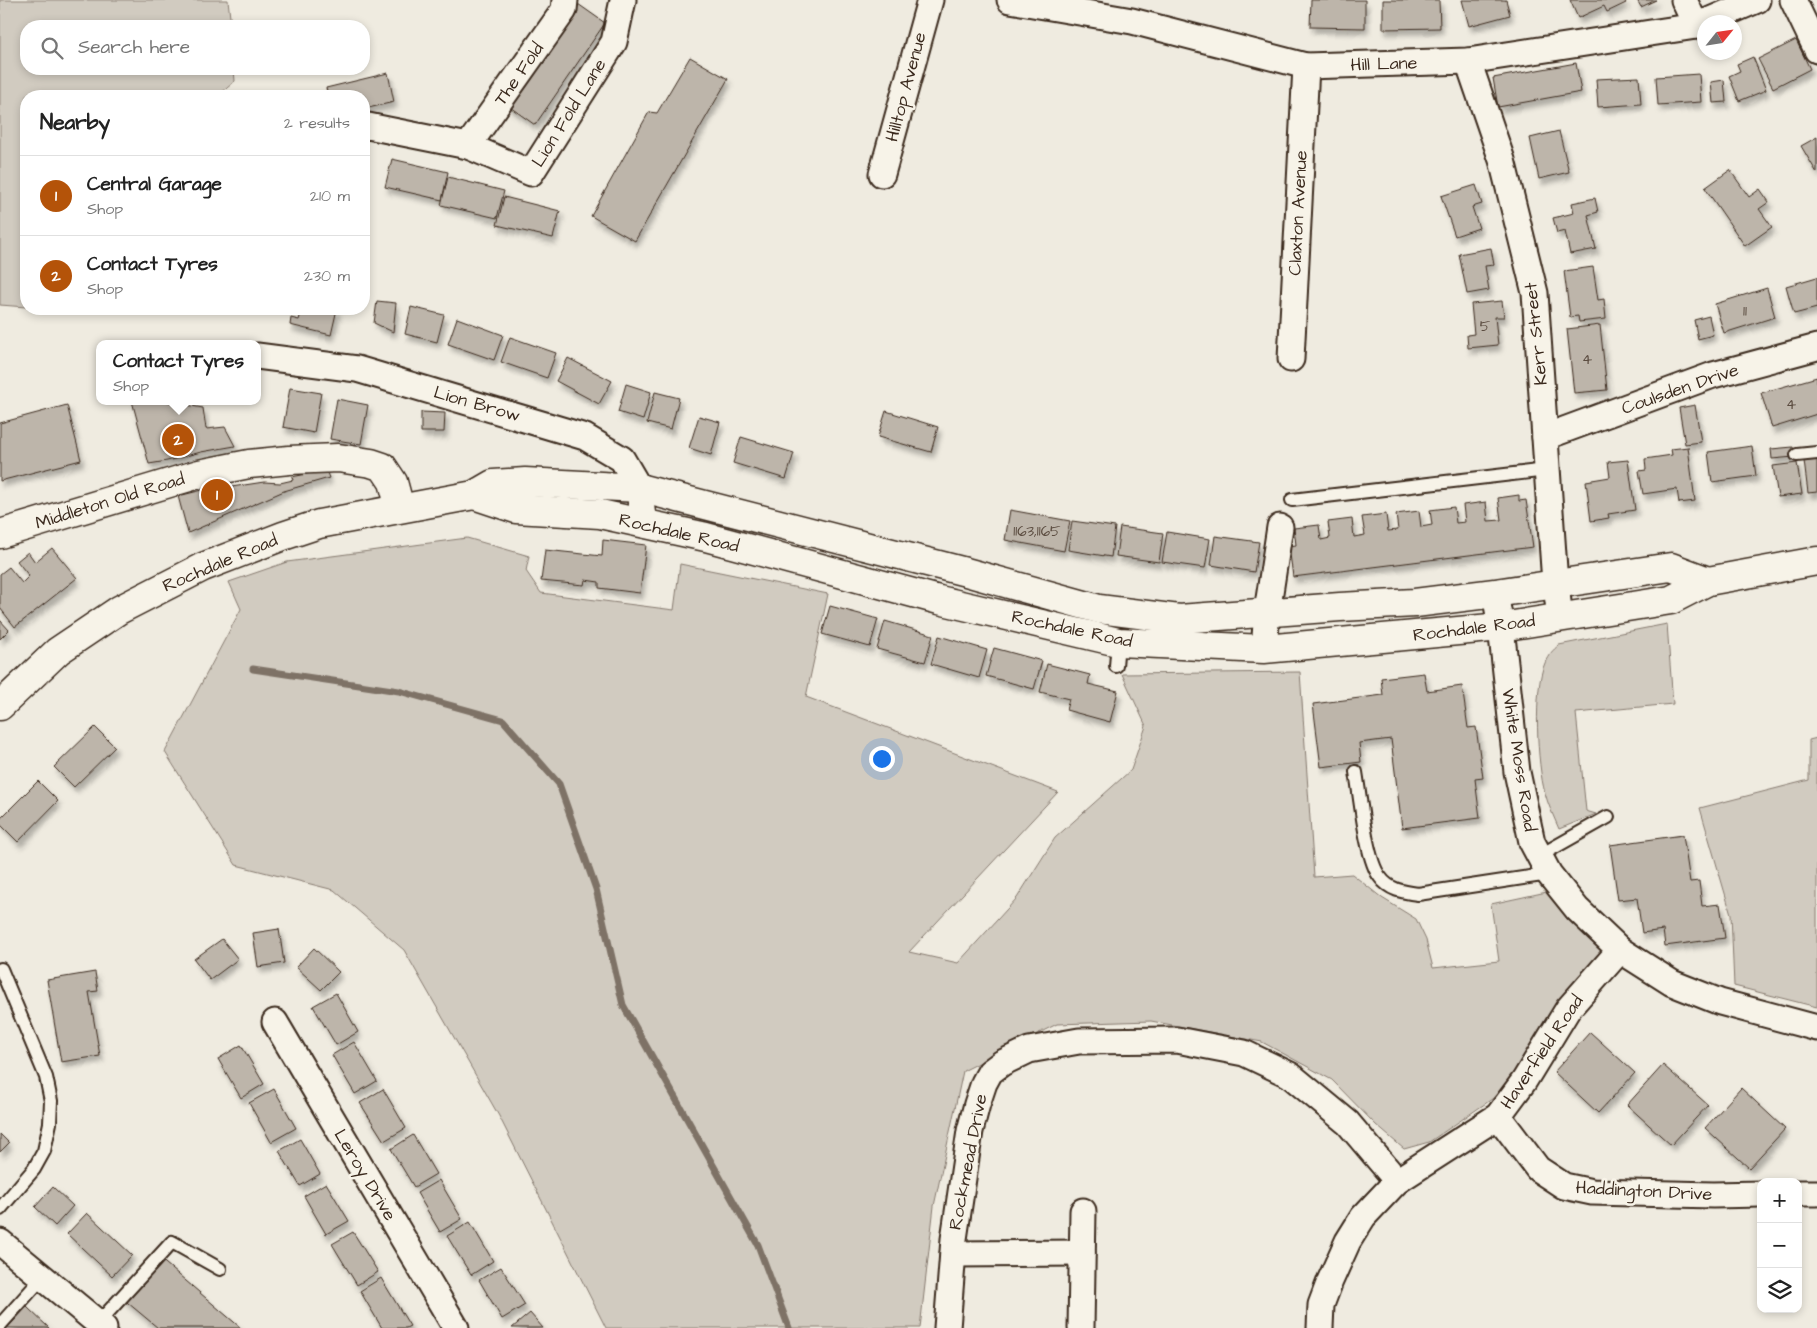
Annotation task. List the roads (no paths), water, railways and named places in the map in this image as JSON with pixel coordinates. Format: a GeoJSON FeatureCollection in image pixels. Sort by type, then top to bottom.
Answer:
{"type":"FeatureCollection","features":[{"type":"Feature","properties":{"kind":"main road","name":"Middleton Old Road"},"geometry":{"type":"LineString","coordinates":[[0,534],[199,474],[249,464],[289,460],[338,458],[371,463],[382,467],[393,482],[400,508]]}},
{"type":"Feature","properties":{"kind":"main road","name":"Rochdale Road"},"geometry":{"type":"LineString","coordinates":[[0,706],[58,651],[119,610],[203,567],[319,524],[474,495],[493,484],[525,482],[639,488],[966,572],[1098,609],[1179,619],[1415,603],[1671,567],[1708,581]]}},
{"type":"Feature","properties":{"kind":"main road","name":"Rochdale Road"},"geometry":{"type":"LineString","coordinates":[[474,495],[516,509],[600,514],[706,537],[939,600],[1117,654],[1264,649],[1501,627],[1671,600],[1708,581],[1817,562]]}},
{"type":"Feature","properties":{"kind":"street","name":"The Fold"},"geometry":{"type":"LineString","coordinates":[[468,146],[564,10],[565,0]]}},
{"type":"Feature","properties":{"kind":"street","name":"Lion Fold Lane"},"geometry":{"type":"LineString","coordinates":[[370,126],[468,146],[531,173],[614,42],[623,0]]}},
{"type":"Feature","properties":{"kind":"street","name":"Hilltop Avenue"},"geometry":{"type":"LineString","coordinates":[[882,174],[930,0]]}},
{"type":"Feature","properties":{"kind":"street","name":"Hill Lane"},"geometry":{"type":"LineString","coordinates":[[1010,0],[1132,21],[1306,66],[1468,61],[1696,26],[1757,0]]}},
{"type":"Feature","properties":{"kind":"street"},"geometry":{"type":"LineString","coordinates":[[1684,0],[1696,26]]}},
{"type":"Feature","properties":{"kind":"street"},"geometry":{"type":"LineString","coordinates":[[1793,0],[1817,50]]}},
{"type":"Feature","properties":{"kind":"street","name":"Kerr Street"},"geometry":{"type":"LineString","coordinates":[[1468,61],[1502,160],[1535,293],[1560,618]]}},
{"type":"Feature","properties":{"kind":"street","name":"Claxton Avenue"},"geometry":{"type":"LineString","coordinates":[[1291,359],[1306,66]]}},
{"type":"Feature","properties":{"kind":"street","name":"Coulsden Drive"},"geometry":{"type":"LineString","coordinates":[[1545,437],[1713,375],[1817,347]]}},
{"type":"Feature","properties":{"kind":"street","name":"Lion Brow"},"geometry":{"type":"LineString","coordinates":[[261,357],[357,369],[586,437],[622,459],[639,488],[644,524]]}},
{"type":"Feature","properties":{"kind":"street"},"geometry":{"type":"LineString","coordinates":[[1264,649],[1267,612],[1280,527]]}},
{"type":"Feature","properties":{"kind":"street","name":"White Moss Road"},"geometry":{"type":"LineString","coordinates":[[1495,593],[1501,627],[1517,772],[1532,842],[1544,865],[1577,909],[1620,950],[1672,983],[1720,1002],[1817,1028]]}},
{"type":"Feature","properties":{"kind":"street","name":"Haverfield Road"},"geometry":{"type":"LineString","coordinates":[[1320,1328],[1321,1305],[1348,1241],[1363,1217],[1397,1180],[1498,1116],[1524,1081],[1568,1009],[1620,950]]}},
{"type":"Feature","properties":{"kind":"street","name":"Leroy Drive"},"geometry":{"type":"LineString","coordinates":[[275,1022],[456,1328]]}},
{"type":"Feature","properties":{"kind":"street","name":"Rockmead Drive"},"geometry":{"type":"LineString","coordinates":[[947,1328],[953,1254],[970,1131],[984,1083],[990,1072],[1002,1063],[1029,1050],[1079,1041],[1177,1040],[1244,1053],[1290,1075],[1348,1123],[1397,1180]]}},
{"type":"Feature","properties":{"kind":"street","name":"Haddington Drive"},"geometry":{"type":"LineString","coordinates":[[1498,1116],[1538,1169],[1564,1186],[1592,1192],[1757,1194]]}},
{"type":"Feature","properties":{"kind":"street"},"geometry":{"type":"LineString","coordinates":[[1802,1193],[1817,1192]]}},
{"type":"Feature","properties":{"kind":"street"},"geometry":{"type":"LineString","coordinates":[[1081,1328],[1084,1211]]}},
{"type":"Feature","properties":{"kind":"street"},"geometry":{"type":"LineString","coordinates":[[0,1242],[101,1326]]}},
{"type":"Feature","properties":{"kind":"street"},"geometry":{"type":"LineString","coordinates":[[953,1254],[1082,1253]]}},
{"type":"Feature","properties":{"kind":"lane"},"geometry":{"type":"LineString","coordinates":[[1797,455],[1817,453]]}},
{"type":"Feature","properties":{"kind":"lane"},"geometry":{"type":"LineString","coordinates":[[1292,500],[1548,470]]}},
{"type":"Feature","properties":{"kind":"lane"},"geometry":{"type":"LineString","coordinates":[[1356,772],[1370,852],[1379,877],[1397,891],[1418,894],[1544,865],[1608,818]]}},
{"type":"Feature","properties":{"kind":"lane"},"geometry":{"type":"LineString","coordinates":[[0,1208],[34,1169],[44,1151],[50,1123],[51,1101],[46,1076],[1,969]]}},
{"type":"Feature","properties":{"kind":"lane"},"geometry":{"type":"LineString","coordinates":[[101,1326],[172,1242],[220,1269]]}},
{"type":"Feature","properties":{"kind":"lane"},"geometry":{"type":"LineString","coordinates":[[0,1325],[43,1278]]}},
{"type":"Feature","properties":{"kind":"waterway"},"geometry":{"type":"LineString","coordinates":[[253,669],[399,691],[503,720],[559,784],[596,889],[623,1005],[758,1245],[789,1328]]}},
{"type":"Feature","properties":{"kind":"place","name":"Contact Tyres"},"geometry":{"type":"Point","coordinates":[178,440]}},
{"type":"Feature","properties":{"kind":"place","name":"Central Garage"},"geometry":{"type":"Point","coordinates":[217,495]}}]}
